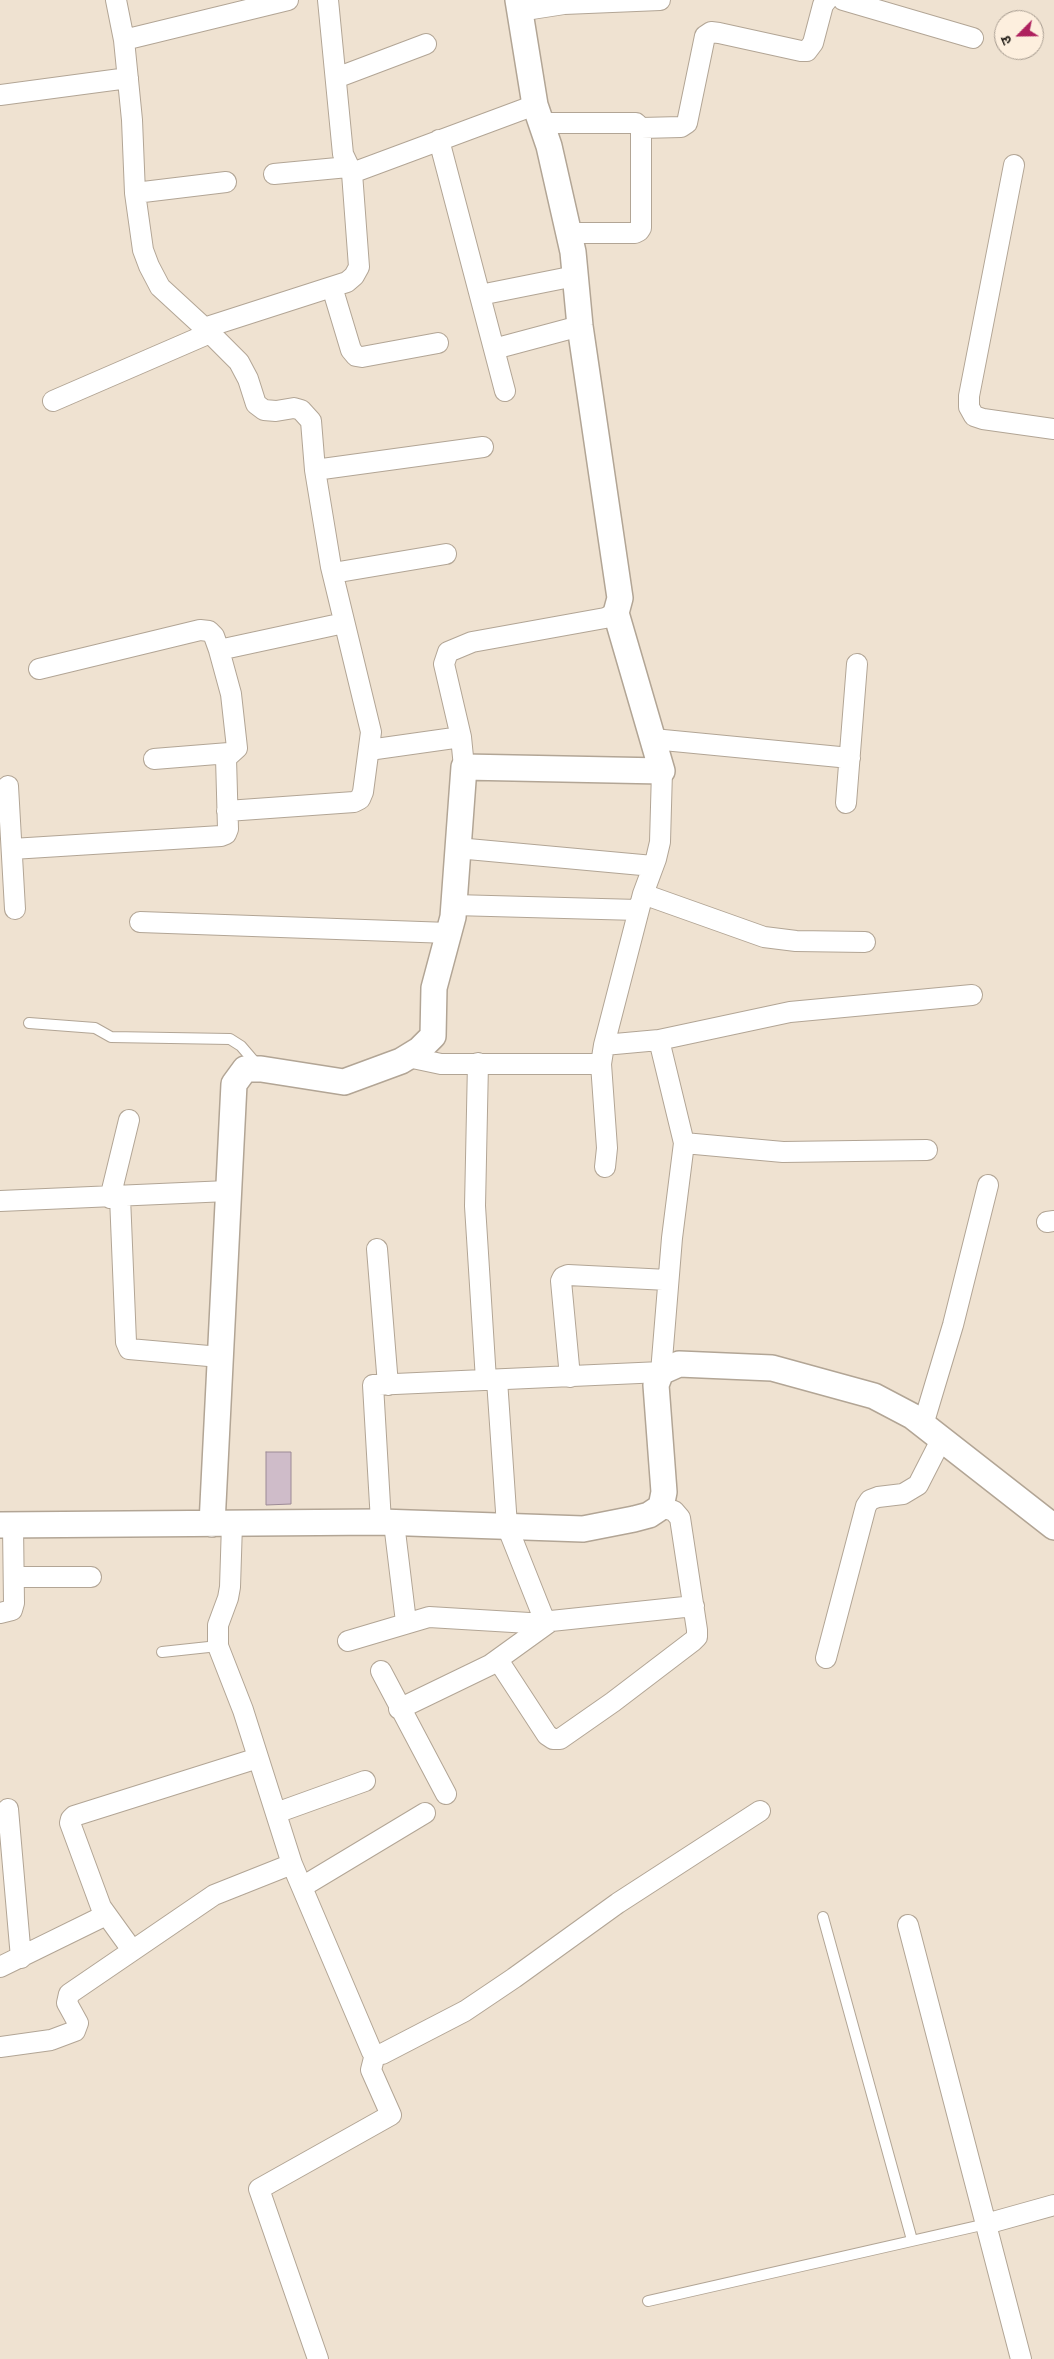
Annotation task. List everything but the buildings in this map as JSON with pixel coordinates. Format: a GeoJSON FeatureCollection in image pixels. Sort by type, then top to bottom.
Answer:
{"type":"FeatureCollection","features":[{"type":"Feature","properties":{"kind":"street"},"geometry":{"type":"LineString","coordinates":[[116,0],[124,40],[128,78],[135,193],[143,250],[148,266],[160,287],[207,330],[238,362],[248,379],[256,404],[264,410],[276,411],[294,408],[301,410],[308,415],[311,421],[316,470],[333,573],[371,732],[364,792],[360,799],[354,802],[228,810]]}},
{"type":"Feature","properties":{"kind":"street"},"geometry":{"type":"LineString","coordinates":[[124,40],[288,0]]}},
{"type":"Feature","properties":{"kind":"street"},"geometry":{"type":"LineString","coordinates":[[53,401],[207,330],[347,282],[354,276],[359,267],[350,170],[344,154],[328,0]]}},
{"type":"Feature","properties":{"kind":"street"},"geometry":{"type":"LineString","coordinates":[[605,1167],[603,1055],[640,902],[653,866],[661,833],[662,771],[616,613],[620,598],[580,326],[569,233],[549,146],[538,114],[518,5],[660,0]]}},
{"type":"Feature","properties":{"kind":"street"},"geometry":{"type":"LineString","coordinates":[[641,128],[681,127],[687,124],[705,36],[711,32],[719,33],[807,51],[813,43],[823,5],[827,0]]}},
{"type":"Feature","properties":{"kind":"street"},"geometry":{"type":"LineString","coordinates":[[842,0],[973,38]]}},
{"type":"Feature","properties":{"kind":"street"},"geometry":{"type":"LineString","coordinates":[[336,78],[426,44]]}},
{"type":"Feature","properties":{"kind":"street"},"geometry":{"type":"LineString","coordinates":[[0,95],[128,78]]}},
{"type":"Feature","properties":{"kind":"street"},"geometry":{"type":"LineString","coordinates":[[274,174],[350,170],[439,140],[538,114],[636,123],[641,128],[641,228],[639,232],[634,234],[569,233]]}},
{"type":"Feature","properties":{"kind":"street"},"geometry":{"type":"LineString","coordinates":[[439,140],[504,391]]}},
{"type":"Feature","properties":{"kind":"street"},"geometry":{"type":"LineString","coordinates":[[1014,165],[969,396],[969,407],[974,416],[983,419],[1054,428]]}},
{"type":"Feature","properties":{"kind":"street"},"geometry":{"type":"LineString","coordinates":[[135,193],[226,182]]}},
{"type":"Feature","properties":{"kind":"street"},"geometry":{"type":"LineString","coordinates":[[480,295],[575,276]]}},
{"type":"Feature","properties":{"kind":"street"},"geometry":{"type":"LineString","coordinates":[[332,287],[351,350],[356,356],[362,357],[438,343]]}},
{"type":"Feature","properties":{"kind":"street"},"geometry":{"type":"LineString","coordinates":[[494,349],[580,326]]}},
{"type":"Feature","properties":{"kind":"street"},"geometry":{"type":"LineString","coordinates":[[316,470],[483,448]]}},
{"type":"Feature","properties":{"kind":"street"},"geometry":{"type":"LineString","coordinates":[[333,573],[446,554]]}},
{"type":"Feature","properties":{"kind":"street"},"geometry":{"type":"LineString","coordinates":[[616,613],[605,618],[472,642],[448,652],[444,664],[461,737],[464,767],[454,905],[449,933],[434,988],[432,1036],[419,1050],[408,1057],[344,1082],[261,1069],[245,1070],[234,1084],[220,1357],[222,1524],[230,1587],[218,1625],[218,1646],[243,1710],[292,1864],[372,2052],[375,2054],[382,2054],[465,2011],[618,1903],[760,1811]]}},
{"type":"Feature","properties":{"kind":"street"},"geometry":{"type":"LineString","coordinates":[[219,650],[344,623]]}},
{"type":"Feature","properties":{"kind":"street"},"geometry":{"type":"LineString","coordinates":[[39,669],[200,630],[209,631],[214,636],[219,650],[231,694],[237,748],[234,752],[230,753],[154,759]]}},
{"type":"Feature","properties":{"kind":"street"},"geometry":{"type":"LineString","coordinates":[[846,803],[857,664]]}},
{"type":"Feature","properties":{"kind":"street"},"geometry":{"type":"LineString","coordinates":[[369,750],[461,737]]}},
{"type":"Feature","properties":{"kind":"street"},"geometry":{"type":"LineString","coordinates":[[652,739],[850,758]]}},
{"type":"Feature","properties":{"kind":"street"},"geometry":{"type":"LineString","coordinates":[[12,849],[221,836],[226,834],[228,829],[228,810],[226,758],[230,753]]}},
{"type":"Feature","properties":{"kind":"street"},"geometry":{"type":"LineString","coordinates":[[464,767],[662,771]]}},
{"type":"Feature","properties":{"kind":"street"},"geometry":{"type":"LineString","coordinates":[[8,786],[15,909]]}},
{"type":"Feature","properties":{"kind":"street"},"geometry":{"type":"LineString","coordinates":[[457,848],[653,866]]}},
{"type":"Feature","properties":{"kind":"street"},"geometry":{"type":"LineString","coordinates":[[454,905],[640,902],[764,937],[796,941],[865,942]]}},
{"type":"Feature","properties":{"kind":"street"},"geometry":{"type":"LineString","coordinates":[[140,922],[449,933]]}},
{"type":"Feature","properties":{"kind":"street"},"geometry":{"type":"LineString","coordinates":[[408,1057],[441,1064],[478,1064],[603,1055],[660,1040],[790,1012],[972,995]]}},
{"type":"Feature","properties":{"kind":"street"},"geometry":{"type":"LineString","coordinates":[[0,1613],[12,1610],[14,1603],[14,1578],[6,1526],[387,1522],[583,1529],[634,1520],[649,1515],[661,1507],[664,1492],[656,1385],[661,1372],[668,1280],[684,1143],[660,1040]]}},
{"type":"Feature","properties":{"kind":"street"},"geometry":{"type":"LineString","coordinates":[[478,1064],[476,1206],[506,1526],[546,1624]]}},
{"type":"Feature","properties":{"kind":"street"},"geometry":{"type":"LineString","coordinates":[[129,1120],[115,1197],[126,1342],[129,1349],[220,1357]]}},
{"type":"Feature","properties":{"kind":"street"},"geometry":{"type":"LineString","coordinates":[[684,1143],[782,1152],[927,1150]]}},
{"type":"Feature","properties":{"kind":"street"},"geometry":{"type":"LineString","coordinates":[[826,1658],[866,1506],[870,1500],[878,1497],[903,1494],[918,1485],[932,1433],[953,1324],[988,1185]]}},
{"type":"Feature","properties":{"kind":"street"},"geometry":{"type":"LineString","coordinates":[[0,1201],[228,1191]]}},
{"type":"Feature","properties":{"kind":"street"},"geometry":{"type":"LineString","coordinates":[[377,1249],[388,1385]]}},
{"type":"Feature","properties":{"kind":"street"},"geometry":{"type":"LineString","coordinates":[[570,1377],[561,1281],[563,1277],[568,1274],[668,1280]]}},
{"type":"Feature","properties":{"kind":"street"},"geometry":{"type":"LineString","coordinates":[[406,1622],[387,1522],[373,1385],[661,1372],[680,1364],[772,1368],[874,1396],[912,1416],[1054,1527]]}},
{"type":"Feature","properties":{"kind":"street"},"geometry":{"type":"LineString","coordinates":[[498,1660],[547,1735],[553,1739],[560,1739],[613,1702],[693,1641],[697,1636],[697,1630],[680,1518],[674,1510],[661,1507]]}},
{"type":"Feature","properties":{"kind":"street"},"geometry":{"type":"LineString","coordinates":[[14,1578],[91,1576]]}},
{"type":"Feature","properties":{"kind":"street"},"geometry":{"type":"LineString","coordinates":[[399,1709],[498,1660],[546,1624],[557,1620],[694,1606]]}},
{"type":"Feature","properties":{"kind":"street"},"geometry":{"type":"LineString","coordinates":[[348,1641],[406,1622],[429,1617],[444,1616],[546,1624]]}},
{"type":"Feature","properties":{"kind":"street"},"geometry":{"type":"LineString","coordinates":[[382,1671],[399,1709],[446,1794]]}},
{"type":"Feature","properties":{"kind":"street"},"geometry":{"type":"LineString","coordinates":[[132,1950],[106,1915],[70,1823],[74,1816],[258,1758]]}},
{"type":"Feature","properties":{"kind":"street"},"geometry":{"type":"LineString","coordinates":[[276,1813],[365,1781]]}},
{"type":"Feature","properties":{"kind":"street"},"geometry":{"type":"LineString","coordinates":[[8,1809],[21,1958]]}},
{"type":"Feature","properties":{"kind":"street"},"geometry":{"type":"LineString","coordinates":[[302,1888],[425,1813]]}},
{"type":"Feature","properties":{"kind":"street"},"geometry":{"type":"LineString","coordinates":[[0,2047],[51,2040],[74,2031],[78,2023],[67,2003],[69,1994],[214,1895],[292,1864]]}},
{"type":"Feature","properties":{"kind":"street"},"geometry":{"type":"LineString","coordinates":[[0,1967],[106,1915]]}},
{"type":"Feature","properties":{"kind":"street"},"geometry":{"type":"LineString","coordinates":[[908,1925],[1021,2359]]}},
{"type":"Feature","properties":{"kind":"street"},"geometry":{"type":"LineString","coordinates":[[318,2359],[259,2189],[391,2114],[371,2070],[375,2054]]}},
{"type":"Feature","properties":{"kind":"street"},"geometry":{"type":"LineString","coordinates":[[986,2224],[1054,2205]]}},
{"type":"Feature","properties":{"kind":"lane"},"geometry":{"type":"LineString","coordinates":[[29,1023],[95,1028],[111,1037],[230,1039],[241,1046],[261,1069]]}},
{"type":"Feature","properties":{"kind":"lane"},"geometry":{"type":"LineString","coordinates":[[162,1652],[218,1646]]}},
{"type":"Feature","properties":{"kind":"lane"},"geometry":{"type":"LineString","coordinates":[[824,1917],[912,2240]]}},
{"type":"Feature","properties":{"kind":"lane"},"geometry":{"type":"LineString","coordinates":[[648,2300],[986,2224]]}}]}
